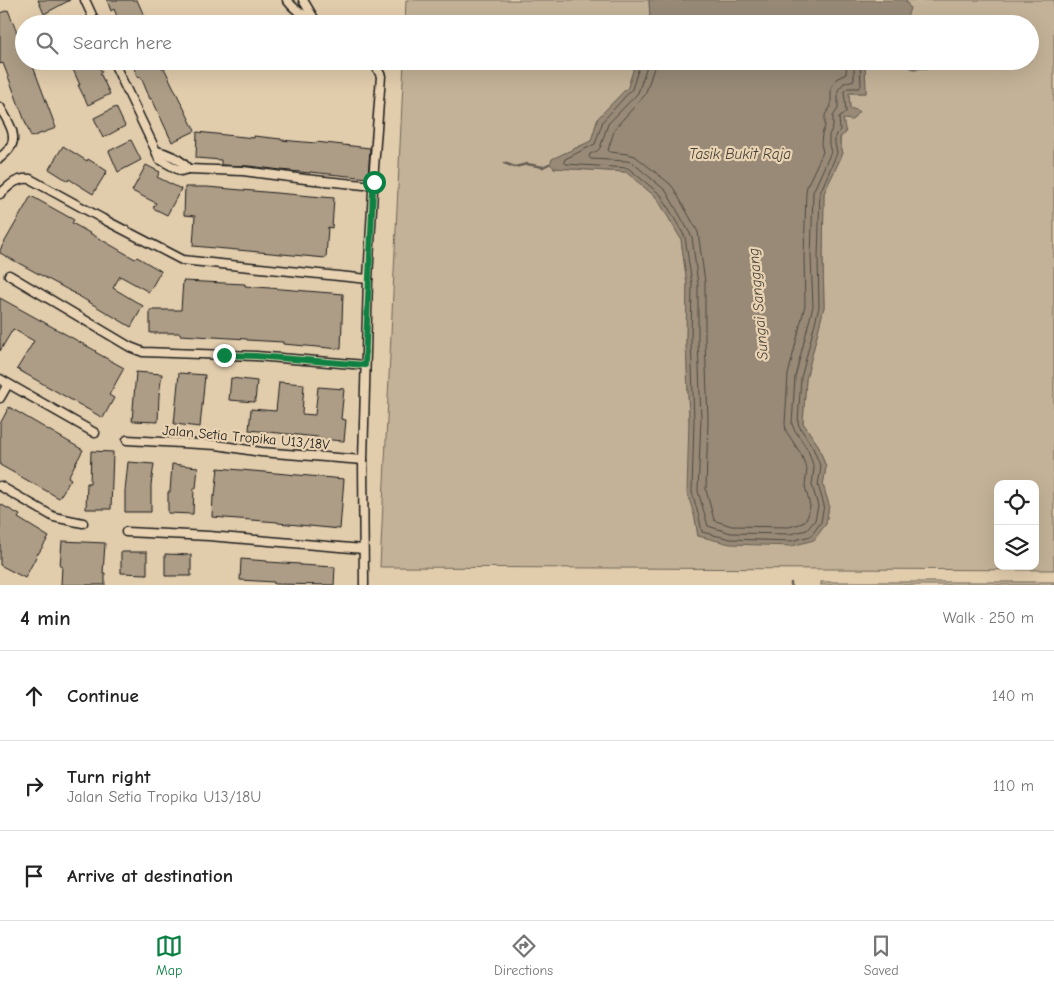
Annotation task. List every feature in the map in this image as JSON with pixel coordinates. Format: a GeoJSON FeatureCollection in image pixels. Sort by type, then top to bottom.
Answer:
{"type":"FeatureCollection","features":[{"type":"Feature","properties":{"kind":"street"},"geometry":{"type":"LineString","coordinates":[[85,0],[92,15]]}},
{"type":"Feature","properties":{"kind":"street"},"geometry":{"type":"LineString","coordinates":[[287,0],[302,15]]}},
{"type":"Feature","properties":{"kind":"street"},"geometry":{"type":"LineString","coordinates":[[303,0],[313,15]]}},
{"type":"Feature","properties":{"kind":"street"},"geometry":{"type":"LineString","coordinates":[[118,70],[156,151],[164,152],[184,164],[188,169],[243,172],[364,185]]}},
{"type":"Feature","properties":{"kind":"street"},"geometry":{"type":"LineString","coordinates":[[364,585],[363,460],[365,365],[368,279],[373,190],[375,186],[373,181],[381,76],[378,70]]}},
{"type":"Feature","properties":{"kind":"street"},"geometry":{"type":"LineString","coordinates":[[0,107],[12,130],[13,141],[9,149],[0,158]]}},
{"type":"Feature","properties":{"kind":"street"},"geometry":{"type":"LineString","coordinates":[[1,192],[14,182],[24,178],[30,179],[182,260],[368,279]]}},
{"type":"Feature","properties":{"kind":"street"},"geometry":{"type":"LineString","coordinates":[[364,185],[367,181],[373,181]]}},
{"type":"Feature","properties":{"kind":"street"},"geometry":{"type":"LineString","coordinates":[[364,185],[366,190],[373,190]]}},
{"type":"Feature","properties":{"kind":"street"},"geometry":{"type":"LineString","coordinates":[[9,275],[130,347],[143,352],[256,356],[365,365]]}},
{"type":"Feature","properties":{"kind":"street"},"geometry":{"type":"LineString","coordinates":[[0,379],[95,433]]}},
{"type":"Feature","properties":{"kind":"street"},"geometry":{"type":"LineString","coordinates":[[0,398],[8,384]]}},
{"type":"Feature","properties":{"kind":"street","name":"Jalan Setia Tropika U13/18V"},"geometry":{"type":"LineString","coordinates":[[127,440],[217,445],[261,452],[363,460]]}},
{"type":"Feature","properties":{"kind":"street"},"geometry":{"type":"LineString","coordinates":[[0,486],[54,517],[83,523]]}},
{"type":"Feature","properties":{"kind":"street"},"geometry":{"type":"LineString","coordinates":[[126,532],[210,536],[363,550]]}},
{"type":"Feature","properties":{"kind":"shaded area"},"geometry":{"type":"Polygon","coordinates":[[[406,0],[649,0],[650,15],[405,15],[406,0]]]}},
{"type":"Feature","properties":{"kind":"shaded area"},"geometry":{"type":"Polygon","coordinates":[[[906,0],[1054,0],[1054,570],[1039,570],[1039,480],[994,480],[994,570],[380,567],[404,70],[633,70],[628,87],[598,118],[591,141],[552,159],[554,168],[626,172],[657,198],[681,239],[687,284],[686,341],[689,419],[695,518],[698,536],[826,524],[829,505],[823,485],[826,467],[818,445],[803,423],[806,379],[824,307],[824,193],[843,153],[840,144],[843,119],[859,112],[850,108],[849,93],[866,93],[865,70],[1039,70],[1039,15],[907,15],[909,8],[906,0]]]}},
{"type":"Feature","properties":{"kind":"shaded area"},"geometry":{"type":"Polygon","coordinates":[[[821,582],[1054,582],[1054,585],[821,585],[821,582]]]}},
{"type":"Feature","properties":{"kind":"water"},"geometry":{"type":"Polygon","coordinates":[[[649,0],[905,0],[910,8],[908,15],[650,15],[649,0]]]}},
{"type":"Feature","properties":{"kind":"water","name":"Tasik Bukit Raja"},"geometry":{"type":"Polygon","coordinates":[[[633,70],[865,70],[866,93],[849,93],[850,108],[859,111],[852,120],[843,119],[846,133],[840,137],[840,144],[843,153],[824,193],[824,307],[806,379],[803,423],[818,445],[826,467],[823,485],[829,505],[826,524],[814,540],[792,546],[730,544],[698,536],[687,492],[689,419],[686,341],[687,284],[681,239],[657,198],[626,172],[554,168],[550,164],[552,159],[591,141],[598,118],[628,87],[633,70]]]}},
{"type":"Feature","properties":{"kind":"building"},"geometry":{"type":"Polygon","coordinates":[[[38,0],[70,0],[44,14],[38,0]]]}},
{"type":"Feature","properties":{"kind":"building"},"geometry":{"type":"Polygon","coordinates":[[[107,0],[137,0],[144,15],[116,15],[114,9],[111,11],[107,0]]]}},
{"type":"Feature","properties":{"kind":"building"},"geometry":{"type":"Polygon","coordinates":[[[8,10],[15,28],[15,70],[34,70],[56,128],[31,137],[3,63],[0,64],[0,13],[8,10]]]}},
{"type":"Feature","properties":{"kind":"building"},"geometry":{"type":"Polygon","coordinates":[[[73,70],[101,70],[102,72],[100,73],[110,94],[88,105],[78,85],[80,85],[73,70]]]}},
{"type":"Feature","properties":{"kind":"building"},"geometry":{"type":"Polygon","coordinates":[[[135,70],[165,70],[195,131],[172,142],[141,77],[138,78],[135,70]]]}},
{"type":"Feature","properties":{"kind":"building"},"geometry":{"type":"Polygon","coordinates":[[[116,107],[125,126],[103,138],[94,118],[116,107]]]}},
{"type":"Feature","properties":{"kind":"building"},"geometry":{"type":"Polygon","coordinates":[[[197,132],[370,148],[368,178],[221,165],[221,160],[196,158],[197,132]]]}},
{"type":"Feature","properties":{"kind":"building"},"geometry":{"type":"Polygon","coordinates":[[[131,140],[141,160],[118,172],[109,151],[131,140]]]}},
{"type":"Feature","properties":{"kind":"building"},"geometry":{"type":"Polygon","coordinates":[[[63,146],[107,171],[93,194],[49,169],[63,146]]]}},
{"type":"Feature","properties":{"kind":"building"},"geometry":{"type":"Polygon","coordinates":[[[146,165],[160,172],[157,177],[181,189],[167,215],[153,208],[156,203],[132,191],[146,165]]]}},
{"type":"Feature","properties":{"kind":"building"},"geometry":{"type":"Polygon","coordinates":[[[185,187],[207,187],[334,198],[332,228],[328,227],[326,258],[193,246],[195,216],[184,215],[185,187]]]}},
{"type":"Feature","properties":{"kind":"building"},"geometry":{"type":"Polygon","coordinates":[[[31,196],[74,220],[72,223],[135,259],[137,257],[161,271],[149,292],[120,276],[113,288],[143,306],[131,327],[0,253],[31,196]]]}},
{"type":"Feature","properties":{"kind":"building"},"geometry":{"type":"Polygon","coordinates":[[[183,281],[245,284],[245,286],[343,294],[341,349],[283,344],[283,342],[180,335],[180,333],[150,333],[150,310],[181,310],[183,281]]]}},
{"type":"Feature","properties":{"kind":"building"},"geometry":{"type":"Polygon","coordinates":[[[0,298],[124,368],[109,395],[114,398],[103,418],[17,369],[34,341],[13,329],[0,351],[0,298]]]}},
{"type":"Feature","properties":{"kind":"building"},"geometry":{"type":"Polygon","coordinates":[[[136,372],[162,374],[158,422],[132,421],[136,372]]]}},
{"type":"Feature","properties":{"kind":"building"},"geometry":{"type":"Polygon","coordinates":[[[179,373],[205,375],[200,427],[174,424],[179,373]]]}},
{"type":"Feature","properties":{"kind":"building"},"geometry":{"type":"Polygon","coordinates":[[[231,378],[257,381],[255,402],[229,400],[231,378]]]}},
{"type":"Feature","properties":{"kind":"building"},"geometry":{"type":"Polygon","coordinates":[[[279,382],[304,384],[302,414],[315,415],[318,387],[344,389],[341,419],[346,420],[344,441],[249,430],[251,409],[276,411],[279,382]]]}},
{"type":"Feature","properties":{"kind":"building"},"geometry":{"type":"Polygon","coordinates":[[[9,407],[83,450],[68,477],[71,479],[59,498],[0,465],[0,424],[9,407]]]}},
{"type":"Feature","properties":{"kind":"building"},"geometry":{"type":"Polygon","coordinates":[[[91,451],[113,452],[111,509],[86,509],[87,483],[90,483],[91,451]]]}},
{"type":"Feature","properties":{"kind":"building"},"geometry":{"type":"Polygon","coordinates":[[[128,462],[154,464],[151,485],[151,512],[125,512],[128,462]]]}},
{"type":"Feature","properties":{"kind":"building"},"geometry":{"type":"Polygon","coordinates":[[[172,464],[198,467],[196,488],[194,488],[193,514],[168,513],[168,492],[170,492],[172,464]]]}},
{"type":"Feature","properties":{"kind":"building"},"geometry":{"type":"Polygon","coordinates":[[[218,468],[344,479],[340,529],[212,517],[213,496],[215,496],[218,468]]]}},
{"type":"Feature","properties":{"kind":"building"},"geometry":{"type":"Polygon","coordinates":[[[0,504],[20,515],[18,518],[49,537],[25,578],[0,565],[0,504]]]}},
{"type":"Feature","properties":{"kind":"building"},"geometry":{"type":"Polygon","coordinates":[[[62,541],[105,543],[103,573],[105,573],[105,585],[61,585],[62,541]]]}},
{"type":"Feature","properties":{"kind":"building"},"geometry":{"type":"Polygon","coordinates":[[[121,552],[147,552],[147,574],[121,573],[121,552]]]}},
{"type":"Feature","properties":{"kind":"building"},"geometry":{"type":"Polygon","coordinates":[[[165,554],[191,555],[191,576],[165,576],[165,554]]]}},
{"type":"Feature","properties":{"kind":"building"},"geometry":{"type":"Polygon","coordinates":[[[241,559],[335,567],[334,585],[274,584],[274,582],[240,580],[241,559]]]}},
{"type":"Feature","properties":{"kind":"waterway"},"geometry":{"type":"LineString","coordinates":[[504,163],[515,167],[527,164],[543,167],[549,164]]}},
{"type":"Feature","properties":{"kind":"route"},"geometry":{"type":"LineString","coordinates":[[224,355],[365,365],[374,182]]}},
{"type":"Feature","properties":{"kind":"water label","name":"Sungai Sanggang"},"geometry":{"type":"Point","coordinates":[758,304]}}]}
